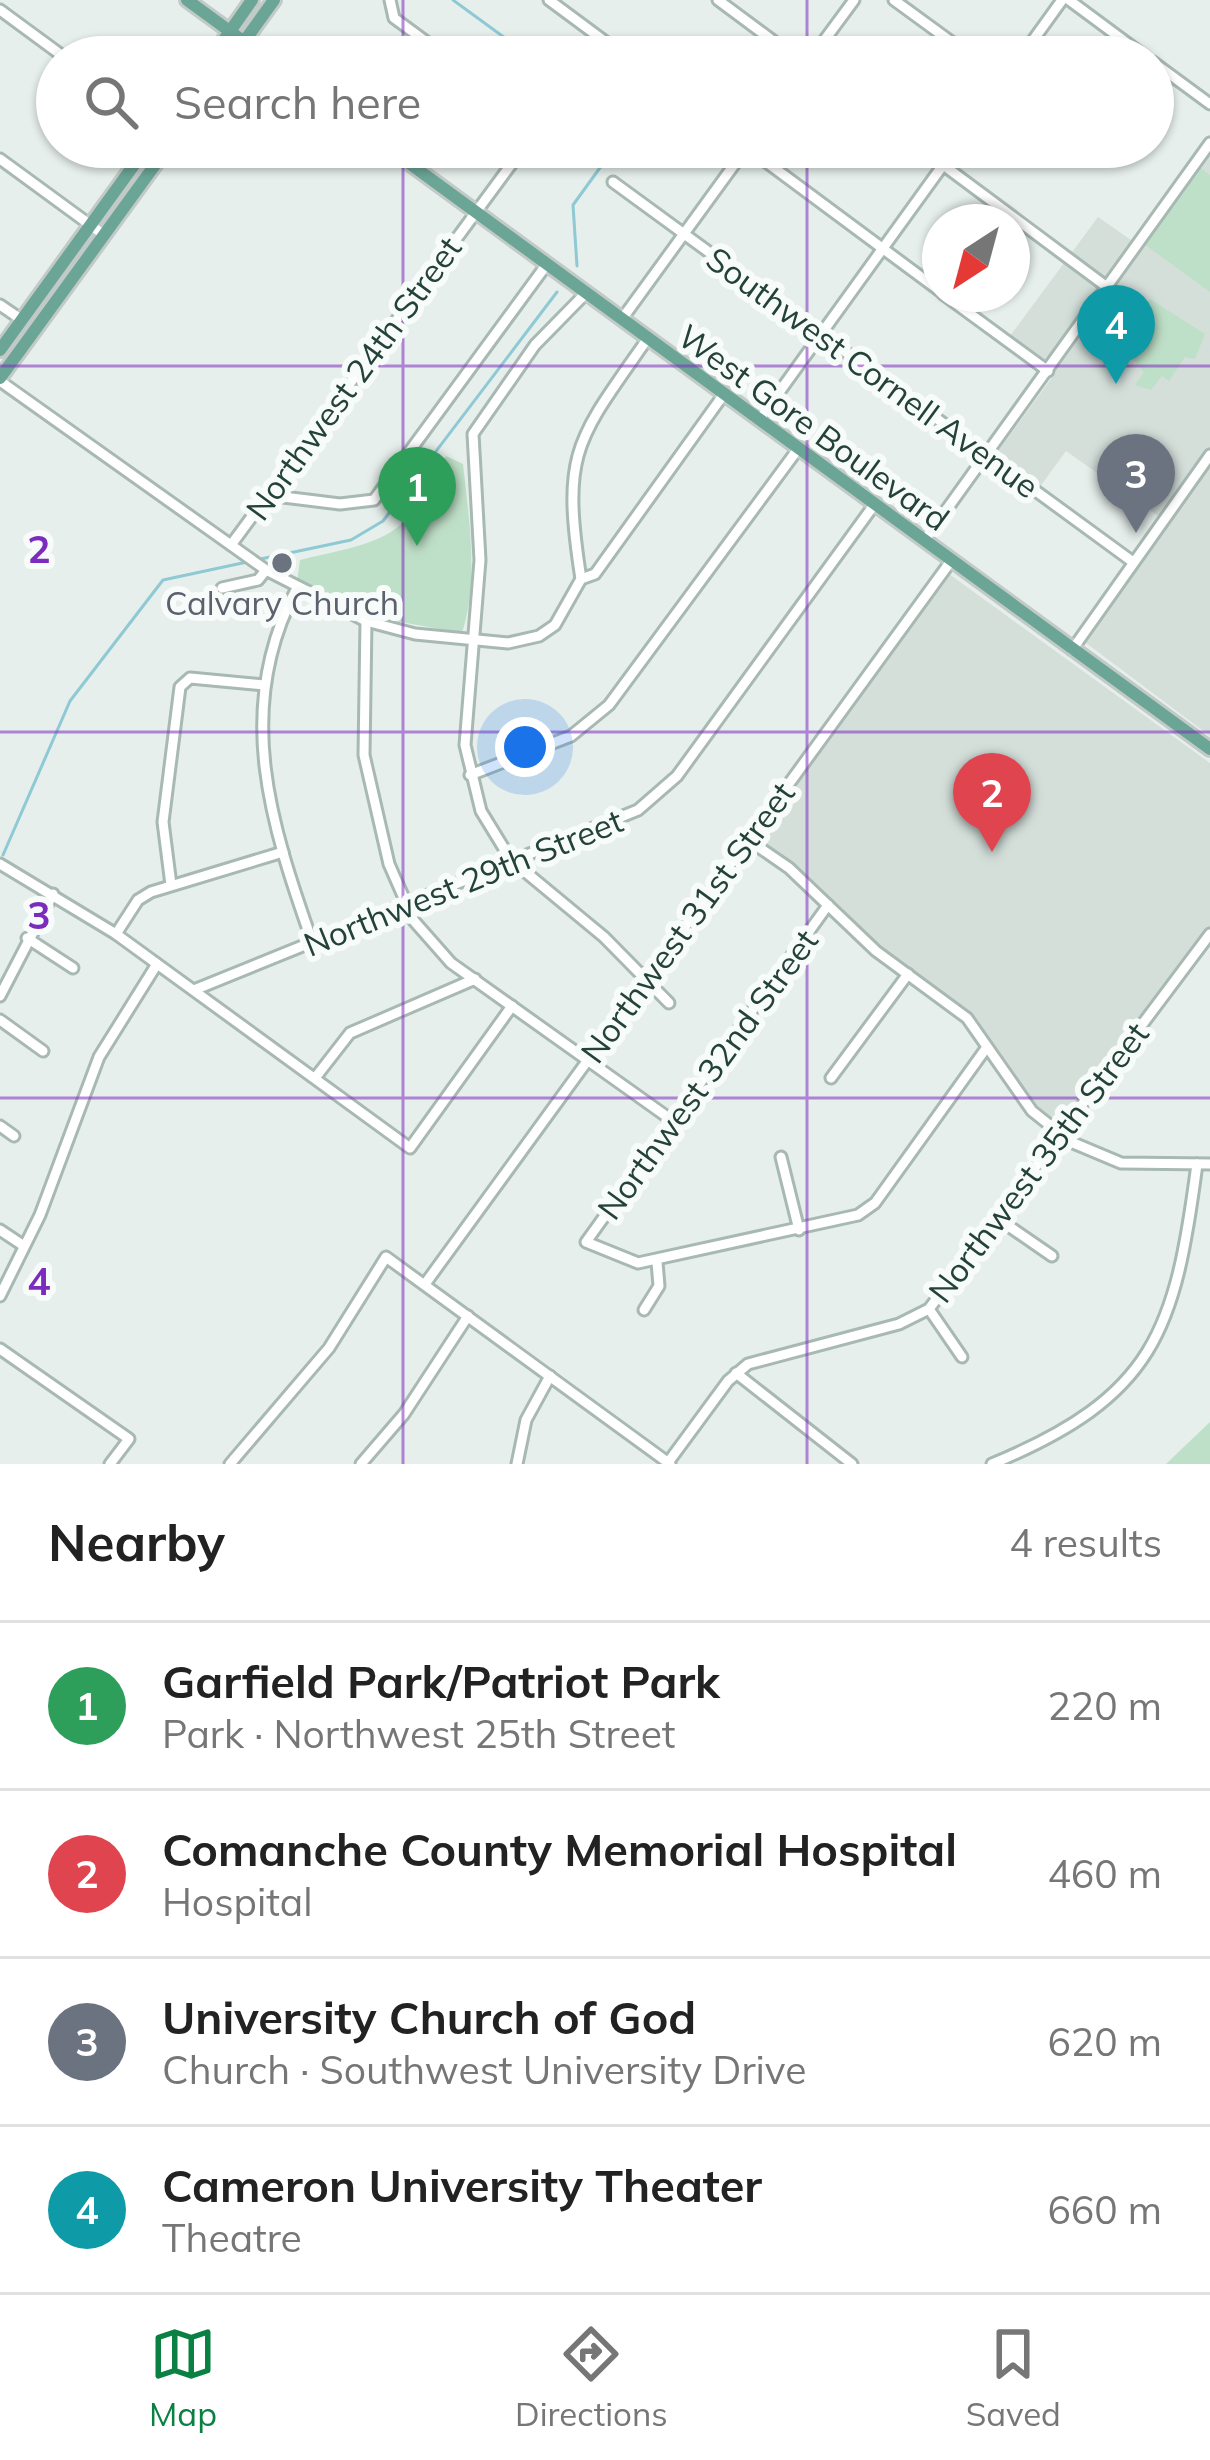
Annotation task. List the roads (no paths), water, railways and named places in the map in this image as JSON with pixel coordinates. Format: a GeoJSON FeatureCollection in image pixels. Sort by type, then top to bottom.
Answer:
{"type":"FeatureCollection","features":[{"type":"Feature","properties":{"kind":"main road"},"geometry":{"type":"LineString","coordinates":[[188,0],[236,36]]}},
{"type":"Feature","properties":{"kind":"main road"},"geometry":{"type":"LineString","coordinates":[[227,36],[252,0]]}},
{"type":"Feature","properties":{"kind":"main road"},"geometry":{"type":"LineString","coordinates":[[248,36],[274,0]]}},
{"type":"Feature","properties":{"kind":"main road"},"geometry":{"type":"LineString","coordinates":[[0,350],[133,168]]}},
{"type":"Feature","properties":{"kind":"main road"},"geometry":{"type":"LineString","coordinates":[[0,379],[153,168]]}},
{"type":"Feature","properties":{"kind":"main road","name":"West Gore Boulevard"},"geometry":{"type":"LineString","coordinates":[[416,168],[1210,749]]}},
{"type":"Feature","properties":{"kind":"street"},"geometry":{"type":"LineString","coordinates":[[390,0],[394,18],[418,36]]}},
{"type":"Feature","properties":{"kind":"street"},"geometry":{"type":"LineString","coordinates":[[549,0],[598,36]]}},
{"type":"Feature","properties":{"kind":"street"},"geometry":{"type":"LineString","coordinates":[[563,10],[571,0]]}},
{"type":"Feature","properties":{"kind":"street"},"geometry":{"type":"LineString","coordinates":[[718,0],[767,36]]}},
{"type":"Feature","properties":{"kind":"street"},"geometry":{"type":"LineString","coordinates":[[827,36],[854,0]]}},
{"type":"Feature","properties":{"kind":"street"},"geometry":{"type":"LineString","coordinates":[[894,0],[943,36]]}},
{"type":"Feature","properties":{"kind":"street"},"geometry":{"type":"LineString","coordinates":[[1037,36],[1065,0],[1115,36]]}},
{"type":"Feature","properties":{"kind":"street"},"geometry":{"type":"LineString","coordinates":[[0,10],[36,36]]}},
{"type":"Feature","properties":{"kind":"street"},"geometry":{"type":"LineString","coordinates":[[1174,78],[1210,104]]}},
{"type":"Feature","properties":{"kind":"street"},"geometry":{"type":"LineString","coordinates":[[924,541],[1210,142]]}},
{"type":"Feature","properties":{"kind":"street"},"geometry":{"type":"LineString","coordinates":[[0,159],[104,235]]}},
{"type":"Feature","properties":{"kind":"street","name":"Northwest 24th Street"},"geometry":{"type":"LineString","coordinates":[[231,544],[508,168]]}},
{"type":"Feature","properties":{"kind":"street"},"geometry":{"type":"LineString","coordinates":[[622,319],[732,168]]}},
{"type":"Feature","properties":{"kind":"street"},"geometry":{"type":"LineString","coordinates":[[775,168],[922,278]]}},
{"type":"Feature","properties":{"kind":"street"},"geometry":{"type":"LineString","coordinates":[[759,420],[941,168]]}},
{"type":"Feature","properties":{"kind":"street"},"geometry":{"type":"LineString","coordinates":[[947,168],[1107,287]]}},
{"type":"Feature","properties":{"kind":"street","name":"Southwest Cornell Avenue"},"geometry":{"type":"LineString","coordinates":[[613,182],[1133,562]]}},
{"type":"Feature","properties":{"kind":"street"},"geometry":{"type":"LineString","coordinates":[[267,496],[364,505],[374,500],[547,264]]}},
{"type":"Feature","properties":{"kind":"street"},"geometry":{"type":"LineString","coordinates":[[586,293],[535,345],[472,434],[480,560],[464,703],[470,775],[481,811],[511,860],[669,1003]]}},
{"type":"Feature","properties":{"kind":"street"},"geometry":{"type":"LineString","coordinates":[[0,304],[22,320]]}},
{"type":"Feature","properties":{"kind":"street"},"geometry":{"type":"LineString","coordinates":[[968,312],[1048,370]]}},
{"type":"Feature","properties":{"kind":"street"},"geometry":{"type":"LineString","coordinates":[[0,379],[296,590],[366,621],[508,643],[539,636],[555,625],[581,579],[571,476],[578,447],[648,338]]}},
{"type":"Feature","properties":{"kind":"street"},"geometry":{"type":"LineString","coordinates":[[581,579],[595,574],[724,394]]}},
{"type":"Feature","properties":{"kind":"street"},"geometry":{"type":"LineString","coordinates":[[470,775],[571,736],[610,705],[798,448]]}},
{"type":"Feature","properties":{"kind":"street"},"geometry":{"type":"LineString","coordinates":[[1072,650],[1210,455]]}},
{"type":"Feature","properties":{"kind":"street","name":"Northwest 29th Street"},"geometry":{"type":"LineString","coordinates":[[194,991],[638,810],[663,790],[874,505]]}},
{"type":"Feature","properties":{"kind":"street","name":"Northwest 31st Street"},"geometry":{"type":"LineString","coordinates":[[425,1284],[951,561]]}},
{"type":"Feature","properties":{"kind":"street"},"geometry":{"type":"LineString","coordinates":[[222,588],[257,580],[264,568]]}},
{"type":"Feature","properties":{"kind":"street"},"geometry":{"type":"LineString","coordinates":[[296,590],[274,632],[264,685],[263,755],[283,852],[313,944]]}},
{"type":"Feature","properties":{"kind":"street"},"geometry":{"type":"LineString","coordinates":[[366,621],[364,755],[371,803],[406,908],[436,949],[673,1121]]}},
{"type":"Feature","properties":{"kind":"street"},"geometry":{"type":"LineString","coordinates":[[170,885],[163,822],[180,687],[190,678],[264,685]]}},
{"type":"Feature","properties":{"kind":"street"},"geometry":{"type":"LineString","coordinates":[[747,839],[968,1018],[1032,1111],[1060,1134],[1093,1154],[1120,1163],[1210,1164]]}},
{"type":"Feature","properties":{"kind":"street"},"geometry":{"type":"LineString","coordinates":[[116,934],[138,900],[170,885],[283,852]]}},
{"type":"Feature","properties":{"kind":"street"},"geometry":{"type":"LineString","coordinates":[[0,864],[116,934],[410,1148],[512,1006]]}},
{"type":"Feature","properties":{"kind":"street"},"geometry":{"type":"LineString","coordinates":[[0,996],[53,894]]}},
{"type":"Feature","properties":{"kind":"street","name":"Northwest 32nd Street"},"geometry":{"type":"LineString","coordinates":[[657,1262],[624,1262],[586,1242],[828,905]]}},
{"type":"Feature","properties":{"kind":"street","name":"Northwest 35th Street"},"geometry":{"type":"LineString","coordinates":[[736,1373],[764,1358],[899,1324],[929,1309],[1210,934]]}},
{"type":"Feature","properties":{"kind":"street"},"geometry":{"type":"LineString","coordinates":[[28,938],[73,968]]}},
{"type":"Feature","properties":{"kind":"street"},"geometry":{"type":"LineString","coordinates":[[0,1296],[99,1057],[158,964]]}},
{"type":"Feature","properties":{"kind":"street"},"geometry":{"type":"LineString","coordinates":[[831,1078],[908,974]]}},
{"type":"Feature","properties":{"kind":"street"},"geometry":{"type":"LineString","coordinates":[[315,1078],[350,1033],[475,979]]}},
{"type":"Feature","properties":{"kind":"street"},"geometry":{"type":"LineString","coordinates":[[0,1020],[43,1052]]}},
{"type":"Feature","properties":{"kind":"street"},"geometry":{"type":"LineString","coordinates":[[644,1310],[659,1286],[657,1262],[858,1215],[875,1204],[988,1047]]}},
{"type":"Feature","properties":{"kind":"street"},"geometry":{"type":"LineString","coordinates":[[0,1126],[14,1136]]}},
{"type":"Feature","properties":{"kind":"street"},"geometry":{"type":"LineString","coordinates":[[781,1157],[799,1229]]}},
{"type":"Feature","properties":{"kind":"street"},"geometry":{"type":"LineString","coordinates":[[992,1464],[1084,1422],[1147,1358],[1188,1234],[1197,1164]]}},
{"type":"Feature","properties":{"kind":"street"},"geometry":{"type":"LineString","coordinates":[[998,1218],[1052,1256]]}},
{"type":"Feature","properties":{"kind":"street"},"geometry":{"type":"LineString","coordinates":[[0,1231],[24,1246]]}},
{"type":"Feature","properties":{"kind":"street"},"geometry":{"type":"LineString","coordinates":[[230,1464],[329,1348],[386,1256],[668,1464],[736,1373],[852,1464]]}},
{"type":"Feature","properties":{"kind":"street"},"geometry":{"type":"LineString","coordinates":[[929,1309],[962,1357]]}},
{"type":"Feature","properties":{"kind":"street"},"geometry":{"type":"LineString","coordinates":[[362,1464],[404,1414],[468,1316]]}},
{"type":"Feature","properties":{"kind":"street"},"geometry":{"type":"LineString","coordinates":[[0,1349],[129,1439],[110,1464]]}},
{"type":"Feature","properties":{"kind":"street"},"geometry":{"type":"LineString","coordinates":[[517,1464],[526,1420],[550,1376]]}},
{"type":"Feature","properties":{"kind":"waterway"},"geometry":{"type":"LineString","coordinates":[[453,0],[502,36]]}},
{"type":"Feature","properties":{"kind":"waterway"},"geometry":{"type":"LineString","coordinates":[[577,266],[573,205],[600,168]]}},
{"type":"Feature","properties":{"kind":"waterway"},"geometry":{"type":"LineString","coordinates":[[256,560],[351,540],[383,521],[557,292]]}},
{"type":"Feature","properties":{"kind":"waterway"},"geometry":{"type":"LineString","coordinates":[[3,855],[70,701],[163,580],[247,562]]}},
{"type":"Feature","properties":{"kind":"place","name":"Cameron University Theater"},"geometry":{"type":"Point","coordinates":[1116,384]}},
{"type":"Feature","properties":{"kind":"place","name":"University Church of God"},"geometry":{"type":"Point","coordinates":[1136,533]}},
{"type":"Feature","properties":{"kind":"place","name":"Garfield Park/Patriot Park"},"geometry":{"type":"Point","coordinates":[417,546]}},
{"type":"Feature","properties":{"kind":"place","name":"Calvary Church"},"geometry":{"type":"Point","coordinates":[282,563]}},
{"type":"Feature","properties":{"kind":"place","name":"Comanche County Memorial Hospital"},"geometry":{"type":"Point","coordinates":[992,852]}}]}
